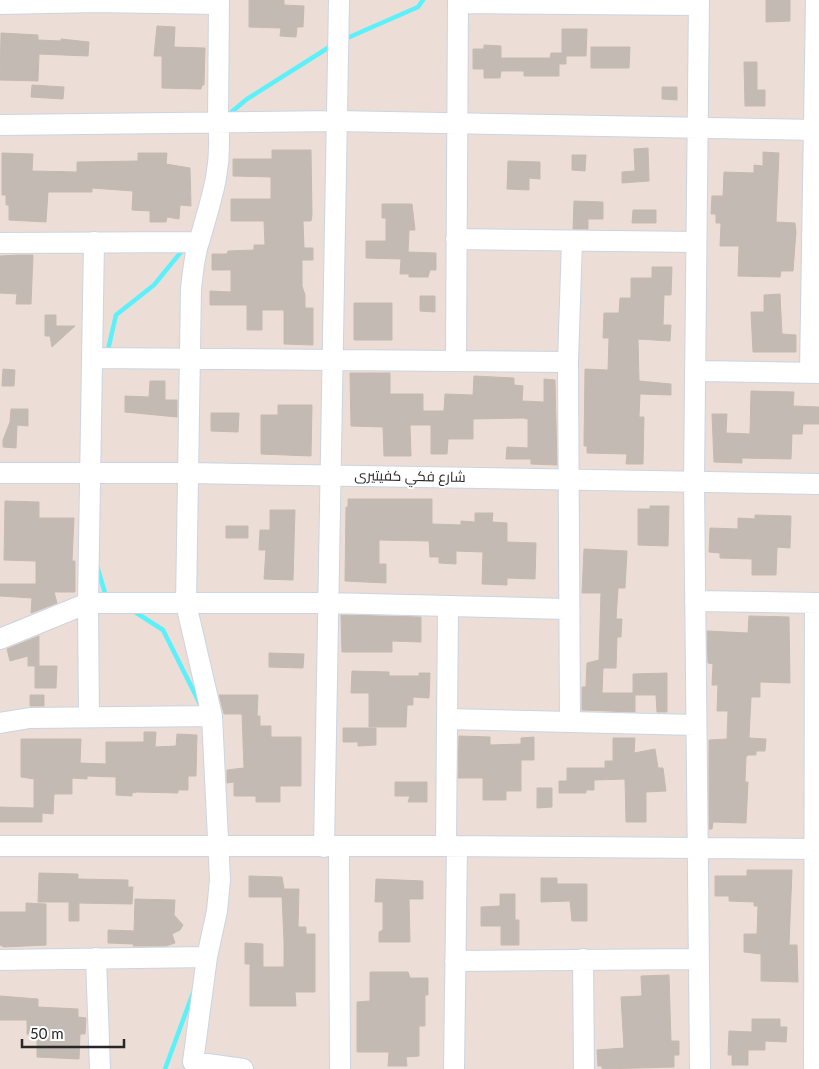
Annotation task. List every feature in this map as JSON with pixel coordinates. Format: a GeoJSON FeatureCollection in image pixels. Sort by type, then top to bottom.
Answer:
{"type":"FeatureCollection","features":[{"type":"Feature","properties":{"kind":"street"},"geometry":{"type":"LineString","coordinates":[[339,0],[332,475],[328,603],[331,847],[340,1069]]}},
{"type":"Feature","properties":{"kind":"street"},"geometry":{"type":"LineString","coordinates":[[0,4],[97,1],[220,2],[218,123],[220,144],[218,166],[211,205],[198,242],[191,288],[186,604],[212,716],[219,896],[207,957],[190,1066],[243,1069]]}},
{"type":"Feature","properties":{"kind":"street"},"geometry":{"type":"LineString","coordinates":[[456,360],[458,1],[698,3],[694,481],[700,1069]]}},
{"type":"Feature","properties":{"kind":"street"},"geometry":{"type":"LineString","coordinates":[[695,371],[815,373],[817,5]]}},
{"type":"Feature","properties":{"kind":"street"},"geometry":{"type":"LineString","coordinates":[[0,125],[336,121],[817,130]]}},
{"type":"Feature","properties":{"kind":"street"},"geometry":{"type":"LineString","coordinates":[[456,239],[696,242]]}},
{"type":"Feature","properties":{"kind":"street"},"geometry":{"type":"LineString","coordinates":[[570,722],[567,608],[568,362],[572,241]]}},
{"type":"Feature","properties":{"kind":"street"},"geometry":{"type":"LineString","coordinates":[[0,242],[198,242]]}},
{"type":"Feature","properties":{"kind":"street"},"geometry":{"type":"LineString","coordinates":[[89,717],[88,603],[92,473],[94,242]]}},
{"type":"Feature","properties":{"kind":"street"},"geometry":{"type":"LineString","coordinates":[[93,358],[333,358],[568,362]]}},
{"type":"Feature","properties":{"kind":"street","name":"شارع فكي كفيتيرى"},"geometry":{"type":"LineString","coordinates":[[0,474],[189,473],[819,484]]}},
{"type":"Feature","properties":{"kind":"street"},"geometry":{"type":"LineString","coordinates":[[695,601],[817,603],[817,959],[814,1069]]}},
{"type":"Feature","properties":{"kind":"street"},"geometry":{"type":"LineString","coordinates":[[0,639],[88,603],[328,603],[567,608]]}},
{"type":"Feature","properties":{"kind":"street"},"geometry":{"type":"LineString","coordinates":[[448,606],[447,719],[455,961],[454,1069]]}},
{"type":"Feature","properties":{"kind":"street"},"geometry":{"type":"LineString","coordinates":[[0,723],[30,718],[212,716]]}},
{"type":"Feature","properties":{"kind":"street"},"geometry":{"type":"LineString","coordinates":[[447,719],[696,725]]}},
{"type":"Feature","properties":{"kind":"street"},"geometry":{"type":"LineString","coordinates":[[0,846],[451,846],[817,849]]}},
{"type":"Feature","properties":{"kind":"street"},"geometry":{"type":"LineString","coordinates":[[0,960],[207,957]]}},
{"type":"Feature","properties":{"kind":"street"},"geometry":{"type":"LineString","coordinates":[[96,958],[100,1069]]}},
{"type":"Feature","properties":{"kind":"street"},"geometry":{"type":"LineString","coordinates":[[583,959],[584,1069]]}},
{"type":"Feature","properties":{"kind":"street"},"geometry":{"type":"LineString","coordinates":[[455,961],[698,959]]}},
{"type":"Feature","properties":{"kind":"building"},"geometry":{"type":"Polygon","coordinates":[[[249,0],[284,0],[284,5],[304,6],[303,27],[297,27],[296,37],[280,36],[281,28],[249,27],[249,0]]]}},
{"type":"Feature","properties":{"kind":"building"},"geometry":{"type":"Polygon","coordinates":[[[766,0],[790,0],[790,21],[766,22],[766,0]]]}},
{"type":"Feature","properties":{"kind":"building"},"geometry":{"type":"Polygon","coordinates":[[[157,26],[175,27],[174,47],[205,48],[204,85],[202,85],[201,89],[162,88],[162,56],[154,56],[157,26]]]}},
{"type":"Feature","properties":{"kind":"building"},"geometry":{"type":"Polygon","coordinates":[[[562,29],[587,29],[586,56],[566,56],[566,64],[559,64],[559,76],[524,76],[524,71],[501,71],[500,78],[484,78],[484,69],[473,69],[473,49],[484,49],[484,45],[501,46],[501,58],[550,58],[551,53],[562,53],[562,29]]]}},
{"type":"Feature","properties":{"kind":"building"},"geometry":{"type":"Polygon","coordinates":[[[1,33],[38,35],[38,40],[61,41],[61,39],[89,42],[88,56],[39,54],[38,81],[0,80],[1,33]]]}},
{"type":"Feature","properties":{"kind":"building"},"geometry":{"type":"Polygon","coordinates":[[[591,47],[630,47],[629,68],[591,68],[591,47]]]}},
{"type":"Feature","properties":{"kind":"building"},"geometry":{"type":"Polygon","coordinates":[[[744,62],[757,62],[757,90],[765,90],[765,106],[745,106],[744,62]]]}},
{"type":"Feature","properties":{"kind":"building"},"geometry":{"type":"Polygon","coordinates":[[[32,85],[64,87],[63,99],[31,97],[32,85]]]}},
{"type":"Feature","properties":{"kind":"building"},"geometry":{"type":"Polygon","coordinates":[[[662,87],[677,87],[677,100],[662,99],[662,87]]]}},
{"type":"Feature","properties":{"kind":"building"},"geometry":{"type":"Polygon","coordinates":[[[648,148],[649,181],[622,183],[622,172],[635,171],[634,149],[648,148]]]}},
{"type":"Feature","properties":{"kind":"building"},"geometry":{"type":"Polygon","coordinates":[[[272,150],[311,150],[312,215],[311,221],[303,221],[304,248],[313,248],[313,260],[302,260],[302,286],[305,295],[305,308],[313,308],[313,345],[284,344],[284,310],[262,310],[262,330],[247,330],[247,305],[210,305],[210,291],[231,292],[231,270],[212,270],[212,254],[254,250],[254,245],[265,245],[264,221],[231,221],[231,199],[271,199],[271,177],[233,176],[233,159],[272,159],[272,150]]]}},
{"type":"Feature","properties":{"kind":"building"},"geometry":{"type":"Polygon","coordinates":[[[763,152],[779,153],[776,222],[795,223],[793,271],[781,271],[780,277],[738,276],[739,246],[720,246],[721,223],[716,223],[716,214],[711,214],[712,196],[723,196],[724,172],[754,173],[754,165],[763,166],[763,152]]]}},
{"type":"Feature","properties":{"kind":"building"},"geometry":{"type":"Polygon","coordinates":[[[2,153],[33,154],[32,171],[77,172],[77,162],[138,161],[138,153],[167,153],[166,164],[190,168],[191,206],[180,205],[179,219],[167,217],[166,222],[150,222],[150,211],[132,210],[133,191],[92,188],[92,192],[48,192],[46,222],[9,220],[9,205],[6,205],[6,195],[2,195],[2,153]]]}},
{"type":"Feature","properties":{"kind":"building"},"geometry":{"type":"Polygon","coordinates":[[[572,155],[586,155],[585,171],[572,170],[572,155]]]}},
{"type":"Feature","properties":{"kind":"building"},"geometry":{"type":"Polygon","coordinates":[[[508,161],[540,162],[540,179],[529,178],[529,190],[507,189],[508,161]]]}},
{"type":"Feature","properties":{"kind":"building"},"geometry":{"type":"Polygon","coordinates":[[[574,201],[603,202],[603,219],[588,219],[588,229],[573,229],[574,201]]]}},
{"type":"Feature","properties":{"kind":"building"},"geometry":{"type":"Polygon","coordinates":[[[382,204],[412,204],[415,230],[409,230],[408,252],[436,253],[436,270],[430,270],[428,277],[409,277],[409,274],[400,274],[401,259],[366,258],[366,241],[386,241],[386,218],[382,218],[382,204]]]}},
{"type":"Feature","properties":{"kind":"building"},"geometry":{"type":"Polygon","coordinates":[[[633,210],[656,210],[656,223],[632,223],[633,210]]]}},
{"type":"Feature","properties":{"kind":"building"},"geometry":{"type":"Polygon","coordinates":[[[33,255],[31,304],[16,304],[17,294],[0,293],[0,256],[33,255]]]}},
{"type":"Feature","properties":{"kind":"building"},"geometry":{"type":"Polygon","coordinates":[[[652,267],[672,267],[671,295],[664,295],[663,325],[671,325],[670,341],[638,339],[639,381],[671,384],[671,395],[640,394],[639,417],[644,417],[643,464],[626,464],[627,454],[587,453],[587,446],[584,446],[585,369],[608,370],[609,338],[603,338],[604,313],[619,313],[620,298],[631,298],[631,278],[652,278],[652,267]]]}},
{"type":"Feature","properties":{"kind":"building"},"geometry":{"type":"Polygon","coordinates":[[[780,294],[782,334],[796,335],[796,352],[753,352],[751,312],[764,312],[764,295],[780,294]]]}},
{"type":"Feature","properties":{"kind":"building"},"geometry":{"type":"Polygon","coordinates":[[[420,296],[435,296],[435,312],[420,311],[420,296]]]}},
{"type":"Feature","properties":{"kind":"building"},"geometry":{"type":"Polygon","coordinates":[[[354,303],[392,303],[392,340],[354,340],[354,303]]]}},
{"type":"Feature","properties":{"kind":"building"},"geometry":{"type":"Polygon","coordinates":[[[45,315],[56,315],[56,326],[75,326],[52,347],[50,336],[45,336],[45,315]]]}},
{"type":"Feature","properties":{"kind":"building"},"geometry":{"type":"Polygon","coordinates":[[[3,369],[15,370],[14,386],[2,386],[3,369]]]}},
{"type":"Feature","properties":{"kind":"building"},"geometry":{"type":"Polygon","coordinates":[[[350,373],[390,373],[390,394],[423,394],[423,411],[444,411],[445,394],[473,395],[474,376],[514,378],[514,385],[523,386],[522,401],[544,402],[544,379],[555,380],[557,465],[531,464],[531,459],[506,459],[507,447],[528,448],[528,419],[523,418],[473,419],[473,439],[448,439],[447,454],[431,454],[431,425],[410,425],[411,456],[384,456],[383,427],[351,426],[350,373]]]}},
{"type":"Feature","properties":{"kind":"building"},"geometry":{"type":"Polygon","coordinates":[[[150,381],[165,381],[165,400],[177,400],[177,417],[125,412],[125,396],[149,397],[150,381]]]}},
{"type":"Feature","properties":{"kind":"building"},"geometry":{"type":"Polygon","coordinates":[[[751,391],[794,392],[793,406],[819,407],[819,424],[803,424],[802,434],[792,434],[791,459],[742,458],[742,463],[714,462],[712,414],[727,414],[726,433],[750,434],[751,391]]]}},
{"type":"Feature","properties":{"kind":"building"},"geometry":{"type":"Polygon","coordinates":[[[278,405],[312,405],[311,456],[261,454],[261,415],[278,415],[278,405]]]}},
{"type":"Feature","properties":{"kind":"building"},"geometry":{"type":"Polygon","coordinates":[[[11,409],[28,409],[28,426],[17,425],[16,448],[3,447],[3,440],[10,422],[11,409]]]}},
{"type":"Feature","properties":{"kind":"building"},"geometry":{"type":"Polygon","coordinates":[[[211,413],[239,413],[238,432],[211,431],[211,413]]]}},
{"type":"Feature","properties":{"kind":"building"},"geometry":{"type":"Polygon","coordinates":[[[348,499],[432,499],[432,524],[461,525],[461,521],[475,522],[475,513],[493,513],[492,522],[507,523],[507,542],[536,543],[535,579],[507,578],[507,585],[482,584],[483,552],[456,551],[456,564],[439,563],[439,557],[430,557],[429,541],[379,540],[379,564],[386,564],[386,583],[345,581],[346,507],[348,507],[348,499]]]}},
{"type":"Feature","properties":{"kind":"building"},"geometry":{"type":"Polygon","coordinates":[[[5,501],[39,502],[39,518],[74,518],[72,561],[75,561],[75,592],[54,592],[57,603],[31,613],[32,598],[0,596],[0,584],[36,584],[36,561],[4,560],[5,501]]]}},
{"type":"Feature","properties":{"kind":"building"},"geometry":{"type":"Polygon","coordinates":[[[650,506],[669,506],[668,546],[638,545],[638,509],[650,509],[650,506]]]}},
{"type":"Feature","properties":{"kind":"building"},"geometry":{"type":"Polygon","coordinates":[[[270,510],[295,510],[293,580],[264,579],[266,550],[259,550],[260,530],[270,530],[270,510]]]}},
{"type":"Feature","properties":{"kind":"building"},"geometry":{"type":"Polygon","coordinates":[[[755,515],[791,516],[790,548],[777,547],[776,575],[752,575],[752,559],[720,558],[720,553],[709,552],[710,528],[738,529],[738,518],[755,519],[755,515]]]}},
{"type":"Feature","properties":{"kind":"building"},"geometry":{"type":"Polygon","coordinates":[[[226,526],[248,526],[248,538],[226,538],[226,526]]]}},
{"type":"Feature","properties":{"kind":"building"},"geometry":{"type":"Polygon","coordinates":[[[584,549],[627,551],[625,588],[618,588],[616,619],[622,619],[621,637],[617,637],[616,668],[603,668],[602,693],[633,693],[633,674],[667,673],[667,712],[657,712],[656,695],[635,695],[635,712],[582,710],[582,687],[586,687],[587,663],[599,660],[601,593],[582,593],[584,549]]]}},
{"type":"Feature","properties":{"kind":"building"},"geometry":{"type":"Polygon","coordinates":[[[341,615],[421,617],[421,642],[392,641],[392,652],[342,652],[341,615]]]}},
{"type":"Feature","properties":{"kind":"building"},"geometry":{"type":"Polygon","coordinates":[[[749,616],[789,617],[790,683],[760,682],[760,697],[751,697],[749,738],[766,739],[765,751],[756,751],[756,755],[748,755],[746,757],[745,782],[748,782],[746,823],[713,822],[712,829],[709,829],[709,740],[727,739],[728,711],[717,711],[718,685],[712,685],[713,664],[708,663],[707,631],[748,633],[749,616]]]}},
{"type":"Feature","properties":{"kind":"building"},"geometry":{"type":"Polygon","coordinates":[[[39,636],[39,666],[28,666],[28,656],[10,661],[7,649],[39,636]]]}},
{"type":"Feature","properties":{"kind":"building"},"geometry":{"type":"Polygon","coordinates":[[[269,653],[304,654],[303,668],[269,667],[269,653]]]}},
{"type":"Feature","properties":{"kind":"building"},"geometry":{"type":"Polygon","coordinates":[[[35,666],[57,666],[56,688],[35,688],[35,666]]]}},
{"type":"Feature","properties":{"kind":"building"},"geometry":{"type":"Polygon","coordinates":[[[352,671],[389,672],[389,676],[419,676],[419,673],[430,673],[429,698],[413,697],[413,705],[407,705],[406,727],[369,727],[369,693],[351,693],[352,671]]]}},
{"type":"Feature","properties":{"kind":"building"},"geometry":{"type":"Polygon","coordinates":[[[30,695],[44,695],[44,706],[30,706],[30,695]]]}},
{"type":"Feature","properties":{"kind":"building"},"geometry":{"type":"Polygon","coordinates":[[[219,695],[258,695],[257,716],[260,716],[260,726],[271,726],[271,737],[301,737],[301,786],[280,786],[280,802],[256,802],[256,796],[234,796],[234,782],[227,783],[227,770],[244,768],[242,714],[224,714],[219,695]]]}},
{"type":"Feature","properties":{"kind":"building"},"geometry":{"type":"Polygon","coordinates":[[[343,728],[376,728],[376,745],[358,746],[358,742],[343,742],[343,728]]]}},
{"type":"Feature","properties":{"kind":"building"},"geometry":{"type":"Polygon","coordinates":[[[144,732],[156,732],[155,747],[176,746],[177,734],[197,735],[196,776],[188,776],[188,790],[178,790],[178,793],[137,792],[132,793],[132,796],[116,795],[116,777],[87,776],[87,779],[72,778],[72,794],[54,794],[53,814],[42,813],[42,822],[0,822],[0,807],[34,808],[34,779],[21,777],[21,739],[81,739],[80,763],[106,764],[106,742],[144,742],[144,732]]]}},
{"type":"Feature","properties":{"kind":"building"},"geometry":{"type":"Polygon","coordinates":[[[459,736],[490,737],[490,745],[521,744],[521,738],[534,737],[534,760],[521,760],[521,791],[506,791],[506,800],[483,800],[483,778],[458,778],[459,736]]]}},
{"type":"Feature","properties":{"kind":"building"},"geometry":{"type":"Polygon","coordinates":[[[613,738],[635,738],[634,753],[655,749],[658,768],[663,768],[666,791],[646,792],[646,822],[626,822],[625,779],[594,780],[594,790],[586,790],[586,793],[559,793],[559,781],[567,781],[567,768],[605,768],[605,761],[613,761],[613,738]]]}},
{"type":"Feature","properties":{"kind":"building"},"geometry":{"type":"Polygon","coordinates":[[[395,782],[427,782],[427,802],[408,802],[410,796],[395,796],[395,782]]]}},
{"type":"Feature","properties":{"kind":"building"},"geometry":{"type":"Polygon","coordinates":[[[537,788],[552,788],[552,807],[537,808],[537,788]]]}},
{"type":"Feature","properties":{"kind":"building"},"geometry":{"type":"Polygon","coordinates":[[[747,870],[792,870],[789,945],[797,945],[798,982],[761,981],[761,954],[744,952],[744,934],[757,934],[758,906],[754,906],[754,902],[729,901],[729,896],[715,896],[715,876],[747,876],[747,870]]]}},
{"type":"Feature","properties":{"kind":"building"},"geometry":{"type":"Polygon","coordinates":[[[39,873],[78,874],[78,879],[128,880],[128,887],[133,887],[132,904],[79,903],[79,921],[69,921],[69,902],[38,902],[39,873]]]}},
{"type":"Feature","properties":{"kind":"building"},"geometry":{"type":"Polygon","coordinates":[[[249,876],[282,877],[284,889],[299,889],[298,927],[306,927],[306,934],[315,934],[315,992],[295,992],[296,1006],[250,1006],[250,964],[245,964],[245,943],[263,944],[263,967],[284,967],[284,941],[282,897],[249,897],[249,876]]]}},
{"type":"Feature","properties":{"kind":"building"},"geometry":{"type":"Polygon","coordinates":[[[541,878],[557,878],[557,884],[587,884],[587,921],[572,921],[570,901],[541,902],[541,878]]]}},
{"type":"Feature","properties":{"kind":"building"},"geometry":{"type":"Polygon","coordinates":[[[376,879],[423,881],[423,899],[409,899],[410,942],[379,942],[379,932],[383,930],[383,902],[375,902],[376,879]]]}},
{"type":"Feature","properties":{"kind":"building"},"geometry":{"type":"Polygon","coordinates":[[[500,894],[515,894],[515,920],[519,920],[519,945],[501,945],[501,926],[481,926],[481,907],[500,906],[500,894]]]}},
{"type":"Feature","properties":{"kind":"building"},"geometry":{"type":"Polygon","coordinates":[[[135,899],[175,900],[174,915],[183,925],[180,930],[172,934],[175,943],[166,946],[133,946],[134,944],[108,943],[108,930],[134,931],[135,899]]]}},
{"type":"Feature","properties":{"kind":"building"},"geometry":{"type":"Polygon","coordinates":[[[26,903],[46,904],[46,945],[4,947],[0,945],[0,912],[26,912],[26,903]]]}},
{"type":"Feature","properties":{"kind":"building"},"geometry":{"type":"Polygon","coordinates":[[[370,972],[408,972],[410,978],[428,978],[428,995],[425,995],[425,1026],[419,1026],[419,1056],[406,1057],[407,1066],[388,1066],[389,1052],[357,1052],[357,1002],[370,1001],[370,972]]]}},
{"type":"Feature","properties":{"kind":"building"},"geometry":{"type":"Polygon","coordinates":[[[669,975],[671,1041],[679,1041],[679,1055],[674,1055],[674,1067],[602,1069],[602,1066],[598,1066],[597,1050],[624,1048],[621,997],[642,996],[641,976],[669,975]]]}},
{"type":"Feature","properties":{"kind":"building"},"geometry":{"type":"Polygon","coordinates":[[[0,996],[38,999],[38,1007],[78,1009],[78,1017],[86,1018],[85,1034],[80,1034],[79,1059],[37,1057],[37,1034],[27,1034],[27,1020],[0,1020],[0,996]]]}},
{"type":"Feature","properties":{"kind":"building"},"geometry":{"type":"Polygon","coordinates":[[[752,1019],[780,1019],[780,1027],[787,1027],[786,1042],[765,1041],[765,1050],[748,1050],[748,1065],[732,1065],[732,1055],[728,1055],[729,1031],[752,1032],[752,1019]]]}},
{"type":"Feature","properties":{"kind":"waterway"},"geometry":{"type":"LineString","coordinates":[[345,39],[418,7],[423,0]]}},
{"type":"Feature","properties":{"kind":"waterway"},"geometry":{"type":"LineString","coordinates":[[228,115],[247,99],[331,46]]}},
{"type":"Feature","properties":{"kind":"waterway"},"geometry":{"type":"LineString","coordinates":[[107,354],[116,315],[154,285],[185,247]]}},
{"type":"Feature","properties":{"kind":"waterway"},"geometry":{"type":"LineString","coordinates":[[97,566],[105,593],[108,595]]}},
{"type":"Feature","properties":{"kind":"waterway"},"geometry":{"type":"LineString","coordinates":[[132,610],[163,630],[200,704]]}},
{"type":"Feature","properties":{"kind":"waterway"},"geometry":{"type":"LineString","coordinates":[[165,1069],[193,993]]}}]}
